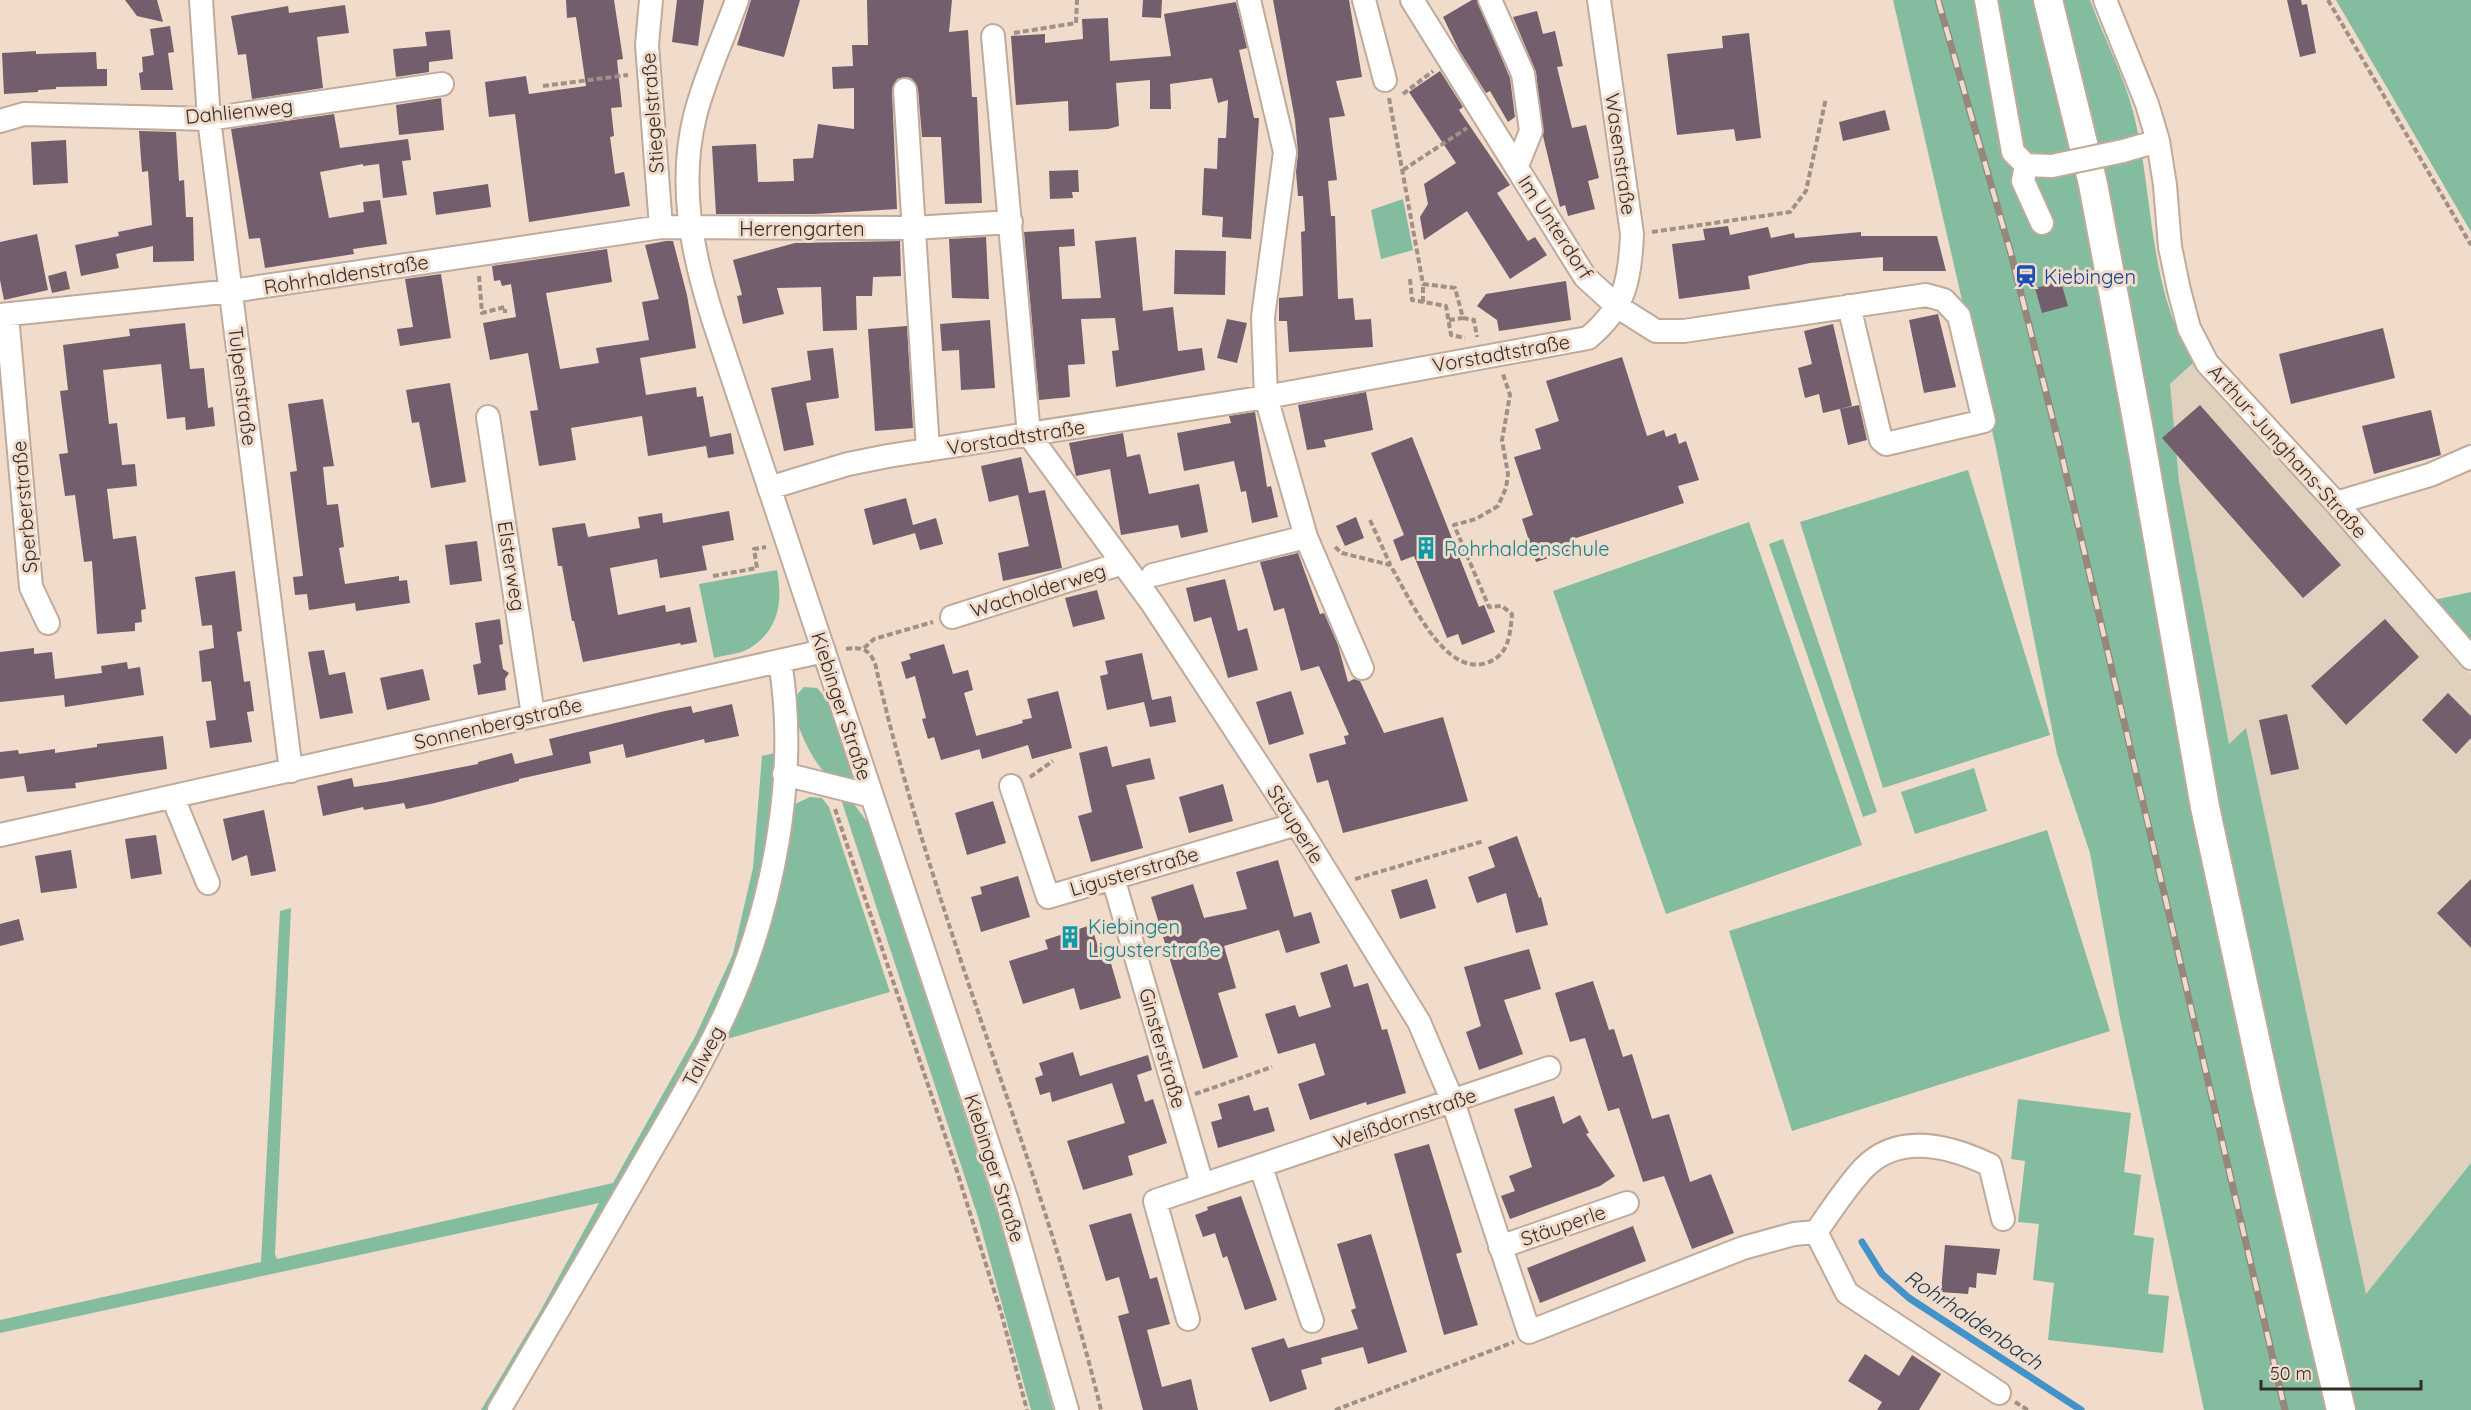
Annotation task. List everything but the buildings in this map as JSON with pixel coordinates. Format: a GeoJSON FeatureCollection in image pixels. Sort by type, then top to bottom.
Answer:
{"type":"FeatureCollection","features":[{"type":"Feature","properties":{"kind":"main road"},"geometry":{"type":"LineString","coordinates":[[2048,0],[2093,184],[2138,424],[2205,807],[2268,1100],[2341,1410]]}},
{"type":"Feature","properties":{"kind":"street","name":"Tulpenstraße"},"geometry":{"type":"LineString","coordinates":[[201,0],[209,119],[291,771]]}},
{"type":"Feature","properties":{"kind":"street","name":"Stiegelstraße"},"geometry":{"type":"LineString","coordinates":[[651,0],[647,45],[661,227]]}},
{"type":"Feature","properties":{"kind":"street","name":"Kiebinger Straße"},"geometry":{"type":"LineString","coordinates":[[737,0],[694,118],[687,171],[690,228],[701,282],[1023,1252],[1067,1410]]}},
{"type":"Feature","properties":{"kind":"street"},"geometry":{"type":"LineString","coordinates":[[1248,0],[1286,152],[1263,317],[1266,397],[1306,537],[1362,668]]}},
{"type":"Feature","properties":{"kind":"street"},"geometry":{"type":"LineString","coordinates":[[1364,0],[1385,80]]}},
{"type":"Feature","properties":{"kind":"street","name":"Im Unterdorf"},"geometry":{"type":"LineString","coordinates":[[1412,0],[1585,277],[1618,307],[1656,331],[1684,331],[1849,306],[1926,295],[1944,300],[1959,316],[1984,421],[1886,444],[1881,440],[1849,306]]}},
{"type":"Feature","properties":{"kind":"street"},"geometry":{"type":"LineString","coordinates":[[1490,0],[1523,74],[1531,131],[1517,166]]}},
{"type":"Feature","properties":{"kind":"street","name":"Wasenstraße"},"geometry":{"type":"LineString","coordinates":[[1599,0],[1632,234],[1631,266],[1618,307]]}},
{"type":"Feature","properties":{"kind":"street"},"geometry":{"type":"LineString","coordinates":[[1986,0],[2013,152],[2026,165],[2052,166],[2158,141]]}},
{"type":"Feature","properties":{"kind":"street","name":"Arthur-Junghans-Straße"},"geometry":{"type":"LineString","coordinates":[[2105,0],[2158,141],[2165,185],[2170,247],[2189,328],[2207,363],[2336,503],[2471,658]]}},
{"type":"Feature","properties":{"kind":"street"},"geometry":{"type":"LineString","coordinates":[[993,36],[1029,435]]}},
{"type":"Feature","properties":{"kind":"street","name":"Dahlienweg"},"geometry":{"type":"LineString","coordinates":[[0,121],[24,114],[209,119],[442,84]]}},
{"type":"Feature","properties":{"kind":"street"},"geometry":{"type":"LineString","coordinates":[[905,90],[928,450]]}},
{"type":"Feature","properties":{"kind":"street"},"geometry":{"type":"LineString","coordinates":[[2026,165],[2023,181],[2042,223]]}},
{"type":"Feature","properties":{"kind":"street","name":"Herrengarten"},"geometry":{"type":"LineString","coordinates":[[690,228],[914,228],[1011,222]]}},
{"type":"Feature","properties":{"kind":"street","name":"Rohrhaldenstraße"},"geometry":{"type":"LineString","coordinates":[[3,315],[232,291],[661,227],[690,228]]}},
{"type":"Feature","properties":{"kind":"street","name":"Vorstadtstraße"},"geometry":{"type":"LineString","coordinates":[[769,488],[848,464],[1266,397],[1588,338],[1618,307]]}},
{"type":"Feature","properties":{"kind":"street","name":"Sperberstraße"},"geometry":{"type":"LineString","coordinates":[[3,315],[32,587],[48,623]]}},
{"type":"Feature","properties":{"kind":"street","name":"Elsterweg"},"geometry":{"type":"LineString","coordinates":[[488,417],[533,715]]}},
{"type":"Feature","properties":{"kind":"street","name":"Stäuperle"},"geometry":{"type":"LineString","coordinates":[[1029,435],[1124,563],[1297,824],[1419,1022],[1453,1102],[1529,1332]]}},
{"type":"Feature","properties":{"kind":"street"},"geometry":{"type":"LineString","coordinates":[[2336,503],[2430,475],[2471,457]]}},
{"type":"Feature","properties":{"kind":"street"},"geometry":{"type":"LineString","coordinates":[[1153,574],[1306,537]]}},
{"type":"Feature","properties":{"kind":"street","name":"Wacholderweg"},"geometry":{"type":"LineString","coordinates":[[952,616],[1124,563]]}},
{"type":"Feature","properties":{"kind":"street","name":"Sonnenbergstraße"},"geometry":{"type":"LineString","coordinates":[[0,835],[824,651]]}},
{"type":"Feature","properties":{"kind":"street","name":"Talweg"},"geometry":{"type":"LineString","coordinates":[[499,1410],[660,1134],[726,1012],[756,934],[766,897],[784,774],[785,707],[780,662]]}},
{"type":"Feature","properties":{"kind":"street"},"geometry":{"type":"LineString","coordinates":[[784,774],[872,796]]}},
{"type":"Feature","properties":{"kind":"street","name":"Ligusterstraße"},"geometry":{"type":"LineString","coordinates":[[1012,788],[1048,897],[1297,824]]}},
{"type":"Feature","properties":{"kind":"street"},"geometry":{"type":"LineString","coordinates":[[173,798],[208,883]]}},
{"type":"Feature","properties":{"kind":"street","name":"Ginsterstraße"},"geometry":{"type":"LineString","coordinates":[[1113,878],[1202,1185]]}},
{"type":"Feature","properties":{"kind":"street","name":"Weißdornstraße"},"geometry":{"type":"LineString","coordinates":[[1188,1318],[1155,1201],[1549,1068]]}},
{"type":"Feature","properties":{"kind":"street"},"geometry":{"type":"LineString","coordinates":[[1529,1332],[1743,1248],[1794,1234],[1816,1232],[1864,1168],[1889,1150],[1910,1144],[1966,1154],[1990,1165],[2003,1219]]}},
{"type":"Feature","properties":{"kind":"street"},"geometry":{"type":"LineString","coordinates":[[1261,1167],[1312,1321]]}},
{"type":"Feature","properties":{"kind":"street","name":"Stäuperle"},"geometry":{"type":"LineString","coordinates":[[1500,1247],[1627,1203]]}},
{"type":"Feature","properties":{"kind":"street"},"geometry":{"type":"LineString","coordinates":[[1816,1232],[1847,1293],[1999,1393]]}},
{"type":"Feature","properties":{"kind":"path"},"geometry":{"type":"LineString","coordinates":[[993,36],[1076,23],[1077,0]]}},
{"type":"Feature","properties":{"kind":"path"},"geometry":{"type":"LineString","coordinates":[[2328,0],[2471,244]]}},
{"type":"Feature","properties":{"kind":"path"},"geometry":{"type":"LineString","coordinates":[[1390,103],[1450,59]]}},
{"type":"Feature","properties":{"kind":"path"},"geometry":{"type":"LineString","coordinates":[[543,86],[649,72]]}},
{"type":"Feature","properties":{"kind":"path"},"geometry":{"type":"LineString","coordinates":[[1385,80],[1423,284],[1423,302]]}},
{"type":"Feature","properties":{"kind":"path"},"geometry":{"type":"LineString","coordinates":[[1632,234],[1790,212],[1806,191],[1826,98]]}},
{"type":"Feature","properties":{"kind":"path"},"geometry":{"type":"LineString","coordinates":[[1403,170],[1486,116]]}},
{"type":"Feature","properties":{"kind":"path"},"geometry":{"type":"LineString","coordinates":[[477,254],[482,312],[505,307],[505,313]]}},
{"type":"Feature","properties":{"kind":"path"},"geometry":{"type":"LineString","coordinates":[[1410,279],[1412,300],[1446,306],[1451,334]]}},
{"type":"Feature","properties":{"kind":"path"},"geometry":{"type":"LineString","coordinates":[[1423,284],[1455,288],[1462,318]]}},
{"type":"Feature","properties":{"kind":"path"},"geometry":{"type":"LineString","coordinates":[[1370,520],[1390,565],[1436,643],[1450,656],[1481,665],[1492,661],[1506,649],[1512,614],[1502,606],[1489,607],[1454,525],[1476,519],[1498,506],[1506,488],[1508,474],[1502,440],[1510,395],[1498,353],[1478,341],[1474,320],[1462,318],[1448,320]]}},
{"type":"Feature","properties":{"kind":"path"},"geometry":{"type":"LineString","coordinates":[[1306,537],[1325,540],[1342,553],[1390,565]]}},
{"type":"Feature","properties":{"kind":"path"},"geometry":{"type":"LineString","coordinates":[[713,576],[757,568],[754,549],[788,543]]}},
{"type":"Feature","properties":{"kind":"path"},"geometry":{"type":"LineString","coordinates":[[824,651],[864,648],[874,639],[952,616]]}},
{"type":"Feature","properties":{"kind":"path"},"geometry":{"type":"LineString","coordinates":[[864,648],[870,653],[875,663],[902,776],[1081,1328],[1101,1410]]}},
{"type":"Feature","properties":{"kind":"path"},"geometry":{"type":"LineString","coordinates":[[1012,788],[1053,761]]}},
{"type":"Feature","properties":{"kind":"path"},"geometry":{"type":"LineString","coordinates":[[827,786],[956,1168],[1002,1316],[1026,1410]]}},
{"type":"Feature","properties":{"kind":"path"},"geometry":{"type":"LineString","coordinates":[[1334,885],[1484,841]]}},
{"type":"Feature","properties":{"kind":"path"},"geometry":{"type":"LineString","coordinates":[[1178,1100],[1272,1067]]}},
{"type":"Feature","properties":{"kind":"path"},"geometry":{"type":"LineString","coordinates":[[1335,1410],[1506,1347],[1529,1332]]}},
{"type":"Feature","properties":{"kind":"shaded area"},"geometry":{"type":"Polygon","coordinates":[[[2194,362],[2471,675],[2471,1163],[2366,1295],[2246,728],[2229,745],[2179,481],[2170,384],[2194,362]]]}},
{"type":"Feature","properties":{"kind":"green space"},"geometry":{"type":"Polygon","coordinates":[[[1893,0],[2090,0],[2125,86],[2134,115],[2160,274],[2179,334],[2194,362],[2170,384],[2179,481],[2229,744],[2246,728],[2366,1294],[2471,1163],[2471,1410],[2204,1410],[2120,1018],[2090,853],[2057,754],[1996,448],[1893,0]]]}},
{"type":"Feature","properties":{"kind":"green space"},"geometry":{"type":"Polygon","coordinates":[[[2336,0],[2471,0],[2471,232],[2336,0]]]}},
{"type":"Feature","properties":{"kind":"green space"},"geometry":{"type":"Polygon","coordinates":[[[1403,199],[1413,250],[1381,259],[1371,210],[1403,199]]]}},
{"type":"Feature","properties":{"kind":"green space"},"geometry":{"type":"Polygon","coordinates":[[[1968,470],[2050,735],[1883,788],[1800,522],[1968,470]]]}},
{"type":"Feature","properties":{"kind":"green space"},"geometry":{"type":"Polygon","coordinates":[[[1749,522],[1862,845],[1666,914],[1553,591],[1749,522]]]}},
{"type":"Feature","properties":{"kind":"green space"},"geometry":{"type":"Polygon","coordinates":[[[1783,539],[1877,812],[1863,817],[1769,544],[1783,539]]]}},
{"type":"Feature","properties":{"kind":"green space"},"geometry":{"type":"Polygon","coordinates":[[[777,570],[779,604],[773,624],[767,633],[760,641],[746,650],[714,658],[699,584],[777,570]]]}},
{"type":"Feature","properties":{"kind":"green space"},"geometry":{"type":"Polygon","coordinates":[[[2471,592],[2471,642],[2434,600],[2471,592]]]}},
{"type":"Feature","properties":{"kind":"green space"},"geometry":{"type":"Polygon","coordinates":[[[804,687],[817,688],[827,699],[856,784],[832,779],[811,754],[797,720],[792,700],[804,687]]]}},
{"type":"Feature","properties":{"kind":"green space"},"geometry":{"type":"Polygon","coordinates":[[[775,753],[775,789],[765,863],[750,925],[707,1034],[492,1410],[481,1410],[541,1310],[599,1203],[0,1333],[0,1320],[261,1262],[280,911],[291,908],[275,1254],[277,1259],[613,1183],[696,1035],[733,954],[753,868],[762,756],[775,753]]]}},
{"type":"Feature","properties":{"kind":"green space"},"geometry":{"type":"Polygon","coordinates":[[[1974,768],[1987,811],[1915,834],[1901,792],[1974,768]]]}},
{"type":"Feature","properties":{"kind":"green space"},"geometry":{"type":"Polygon","coordinates":[[[840,796],[851,800],[868,823],[1015,1267],[1053,1410],[1031,1410],[978,1217],[840,796]]]}},
{"type":"Feature","properties":{"kind":"green space"},"geometry":{"type":"Polygon","coordinates":[[[810,797],[822,798],[829,807],[890,992],[720,1041],[795,804],[810,797]]]}},
{"type":"Feature","properties":{"kind":"green space"},"geometry":{"type":"Polygon","coordinates":[[[2047,830],[2110,1031],[1792,1131],[1729,931],[2047,830]]]}},
{"type":"Feature","properties":{"kind":"green space"},"geometry":{"type":"Polygon","coordinates":[[[2018,1099],[2131,1113],[2124,1172],[2141,1175],[2134,1235],[2154,1238],[2148,1294],[2169,1296],[2163,1353],[2048,1340],[2054,1283],[2033,1280],[2039,1224],[2018,1222],[2025,1161],[2011,1159],[2018,1099]]]}},
{"type":"Feature","properties":{"kind":"waterway","name":"Rohrhaldenbach"},"geometry":{"type":"LineString","coordinates":[[1862,1242],[1882,1274],[1909,1298],[2081,1410]]}},
{"type":"Feature","properties":{"kind":"railway"},"geometry":{"type":"LineString","coordinates":[[1938,0],[2011,254],[2060,448],[2285,1410]]}},
{"type":"Feature","properties":{"kind":"place","name":"Kiebingen"},"geometry":{"type":"Point","coordinates":[2026,276]}},
{"type":"Feature","properties":{"kind":"place","name":"Rohrhaldenschule"},"geometry":{"type":"Point","coordinates":[1426,548]}},
{"type":"Feature","properties":{"kind":"place","name":"Kiebingen Ligusterstraße"},"geometry":{"type":"Point","coordinates":[1070,937]}}]}
